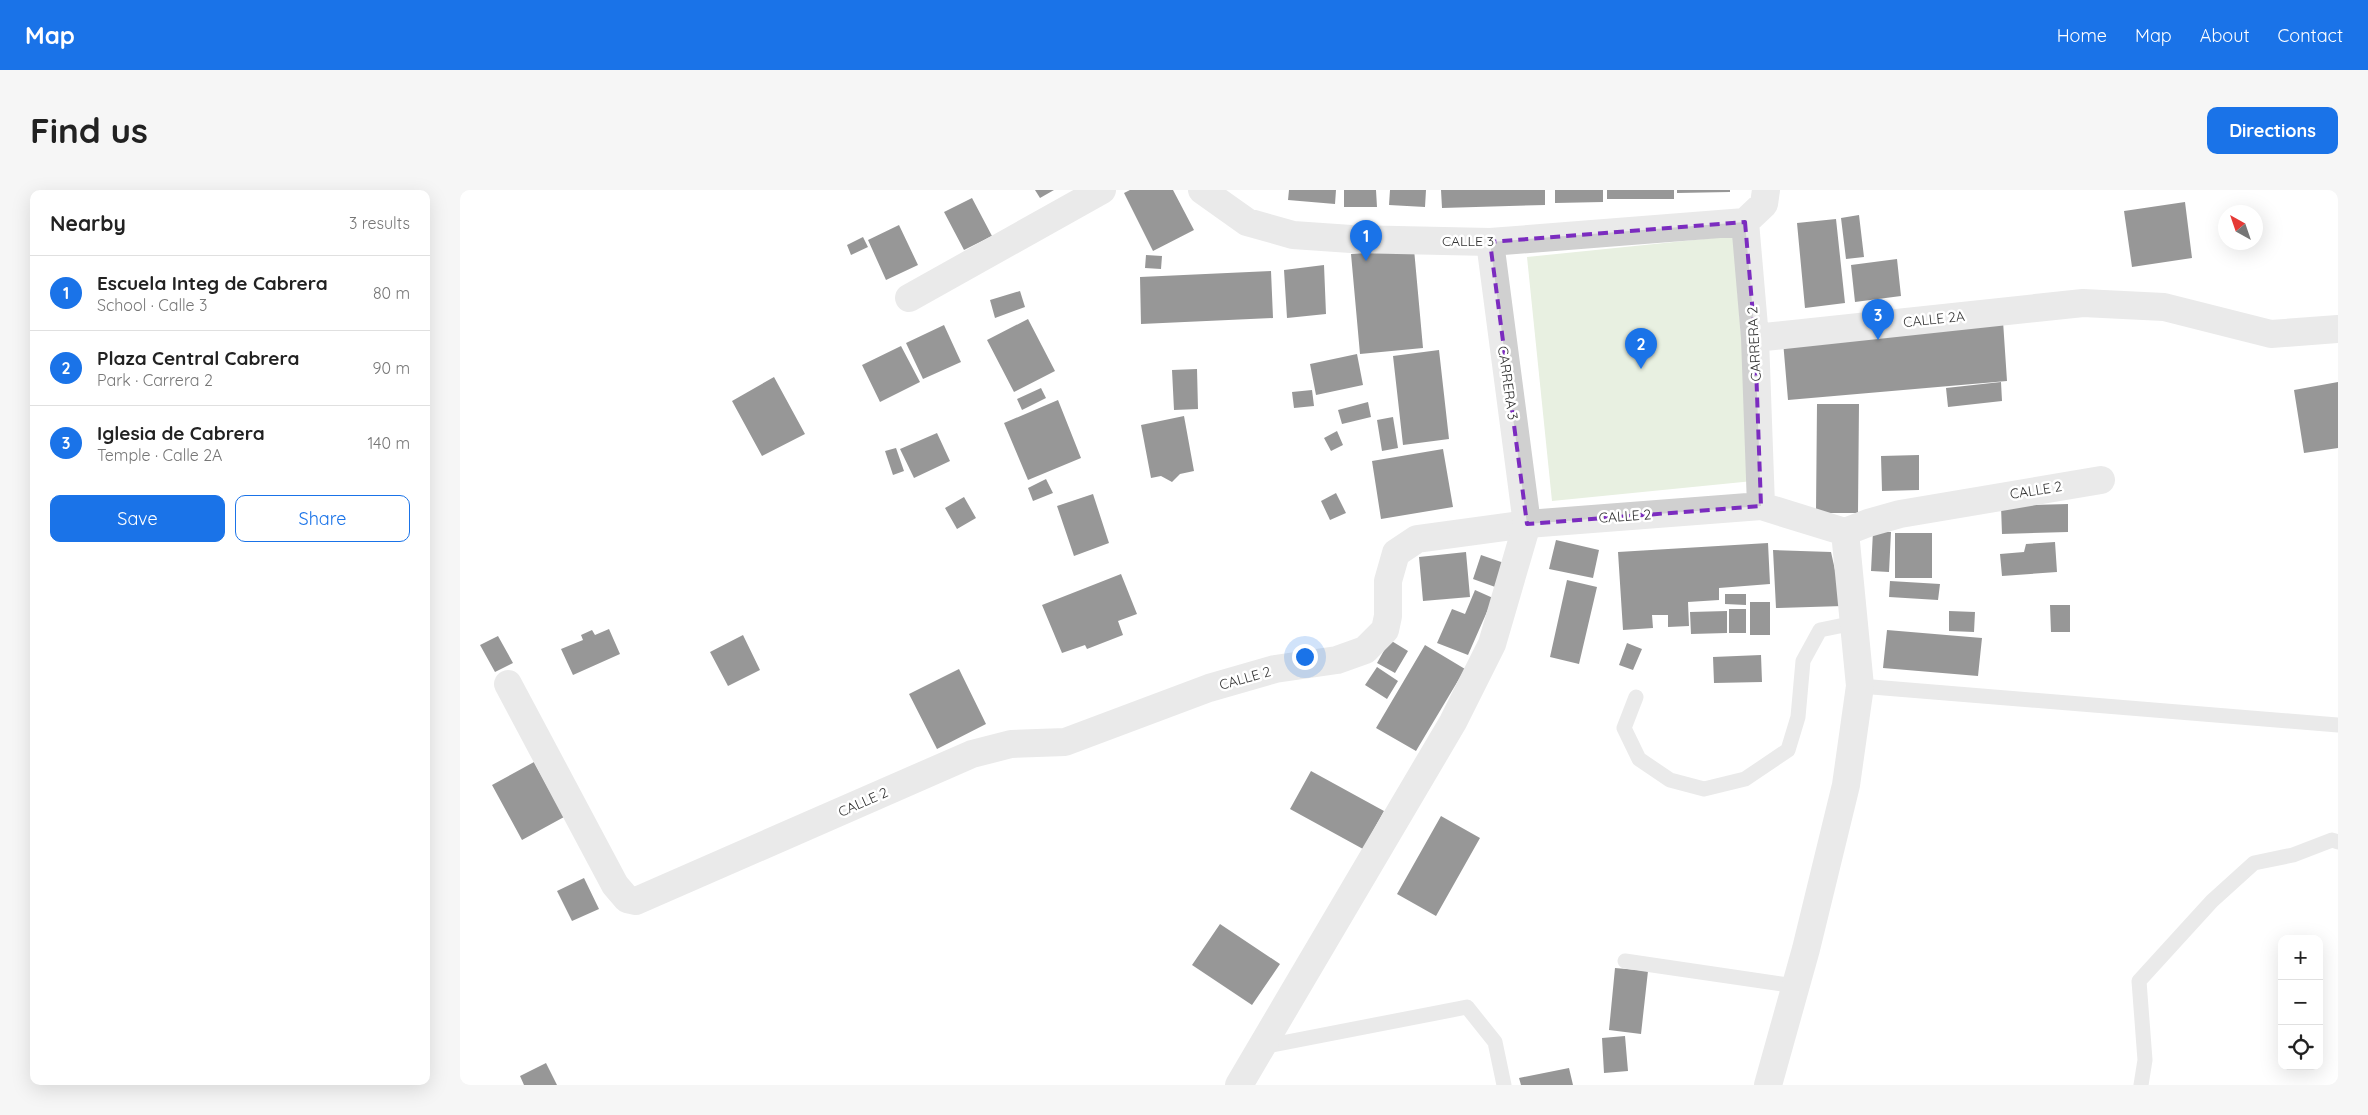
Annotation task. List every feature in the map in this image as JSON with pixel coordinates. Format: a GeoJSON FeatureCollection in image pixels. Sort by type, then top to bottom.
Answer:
{"type":"FeatureCollection","features":[{"type":"Feature","properties":{"kind":"street"},"geometry":{"type":"LineString","coordinates":[[909,298],[1102,190]]}},
{"type":"Feature","properties":{"kind":"street","name":"CALLE 3"},"geometry":{"type":"LineString","coordinates":[[1202,190],[1247,222],[1294,235],[1352,239],[1490,242],[1745,222]]}},
{"type":"Feature","properties":{"kind":"street"},"geometry":{"type":"LineString","coordinates":[[1745,222],[1764,204],[1766,190]]}},
{"type":"Feature","properties":{"kind":"street","name":"CARRERA 2"},"geometry":{"type":"LineString","coordinates":[[1745,222],[1755,338],[1760,506]]}},
{"type":"Feature","properties":{"kind":"street","name":"CARRERA 3"},"geometry":{"type":"LineString","coordinates":[[1490,242],[1527,524]]}},
{"type":"Feature","properties":{"kind":"street","name":"CALLE 2A"},"geometry":{"type":"LineString","coordinates":[[1755,338],[2083,303],[2164,307],[2272,334],[2338,328]]}},
{"type":"Feature","properties":{"kind":"street","name":"CALLE 2"},"geometry":{"type":"LineString","coordinates":[[508,684],[616,885],[627,899],[636,901],[972,754],[1011,744],[1065,742],[1208,688],[1275,669],[1337,660],[1365,650],[1385,630],[1388,616],[1388,581],[1396,553],[1418,539],[1527,524],[1760,506],[1845,532],[1868,522],[1900,514],[2101,480]]}},
{"type":"Feature","properties":{"kind":"street"},"geometry":{"type":"LineString","coordinates":[[1239,1085],[1453,722],[1492,644],[1527,524]]}},
{"type":"Feature","properties":{"kind":"street"},"geometry":{"type":"LineString","coordinates":[[1768,1085],[1846,786],[1860,686],[1845,532]]}},
{"type":"Feature","properties":{"kind":"lane"},"geometry":{"type":"LineString","coordinates":[[1636,697],[1624,728],[1639,759],[1670,780],[1704,789],[1745,779],[1788,750],[1798,717],[1803,661],[1820,630],[1854,624]]}},
{"type":"Feature","properties":{"kind":"lane"},"geometry":{"type":"LineString","coordinates":[[1860,686],[2338,725]]}},
{"type":"Feature","properties":{"kind":"lane"},"geometry":{"type":"LineString","coordinates":[[2141,1085],[2145,1060],[2139,981],[2212,901],[2254,863],[2293,855],[2332,840],[2338,842]]}},
{"type":"Feature","properties":{"kind":"lane"},"geometry":{"type":"LineString","coordinates":[[1625,961],[1795,986]]}},
{"type":"Feature","properties":{"kind":"lane"},"geometry":{"type":"LineString","coordinates":[[1262,1047],[1467,1007],[1495,1042],[1504,1085]]}},
{"type":"Feature","properties":{"kind":"highlighted area"},"geometry":{"type":"Polygon","coordinates":[[[1745,222],[1755,338],[1761,506],[1527,524],[1490,242],[1745,222]]]}},
{"type":"Feature","properties":{"kind":"green space"},"geometry":{"type":"Polygon","coordinates":[[[1733,236],[1753,481],[1552,501],[1527,257],[1733,236]]]}},
{"type":"Feature","properties":{"kind":"building"},"geometry":{"type":"Polygon","coordinates":[[[1035,190],[1054,190],[1040,198],[1035,190]]]}},
{"type":"Feature","properties":{"kind":"building"},"geometry":{"type":"Polygon","coordinates":[[[1130,190],[1173,190],[1194,230],[1153,251],[1124,193],[1130,190]]]}},
{"type":"Feature","properties":{"kind":"building"},"geometry":{"type":"Polygon","coordinates":[[[1289,190],[1336,190],[1335,204],[1288,200],[1289,190]]]}},
{"type":"Feature","properties":{"kind":"building"},"geometry":{"type":"Polygon","coordinates":[[[1344,190],[1376,190],[1377,207],[1344,207],[1344,190]]]}},
{"type":"Feature","properties":{"kind":"building"},"geometry":{"type":"Polygon","coordinates":[[[1390,190],[1426,190],[1425,207],[1389,205],[1390,190]]]}},
{"type":"Feature","properties":{"kind":"building"},"geometry":{"type":"Polygon","coordinates":[[[1441,190],[1545,190],[1545,205],[1442,208],[1441,190]]]}},
{"type":"Feature","properties":{"kind":"building"},"geometry":{"type":"Polygon","coordinates":[[[1555,190],[1603,190],[1603,202],[1555,203],[1555,190]]]}},
{"type":"Feature","properties":{"kind":"building"},"geometry":{"type":"Polygon","coordinates":[[[1607,190],[1674,190],[1674,199],[1607,199],[1607,190]]]}},
{"type":"Feature","properties":{"kind":"building"},"geometry":{"type":"Polygon","coordinates":[[[1677,190],[1730,190],[1730,192],[1677,193],[1677,190]]]}},
{"type":"Feature","properties":{"kind":"building"},"geometry":{"type":"Polygon","coordinates":[[[972,198],[992,236],[964,250],[944,212],[972,198]]]}},
{"type":"Feature","properties":{"kind":"building"},"geometry":{"type":"Polygon","coordinates":[[[2185,202],[2192,258],[2132,267],[2124,211],[2185,202]]]}},
{"type":"Feature","properties":{"kind":"building"},"geometry":{"type":"Polygon","coordinates":[[[1859,215],[1864,257],[1846,259],[1841,218],[1859,215]]]}},
{"type":"Feature","properties":{"kind":"building"},"geometry":{"type":"Polygon","coordinates":[[[1836,219],[1845,303],[1805,308],[1797,223],[1836,219]]]}},
{"type":"Feature","properties":{"kind":"building"},"geometry":{"type":"Polygon","coordinates":[[[899,225],[918,265],[886,280],[868,240],[899,225]]]}},
{"type":"Feature","properties":{"kind":"building"},"geometry":{"type":"Polygon","coordinates":[[[863,237],[868,247],[851,255],[847,245],[863,237]]]}},
{"type":"Feature","properties":{"kind":"building"},"geometry":{"type":"Polygon","coordinates":[[[1414,249],[1423,348],[1360,354],[1351,254],[1414,249]]]}},
{"type":"Feature","properties":{"kind":"building"},"geometry":{"type":"Polygon","coordinates":[[[1146,255],[1162,256],[1161,269],[1145,268],[1146,255]]]}},
{"type":"Feature","properties":{"kind":"building"},"geometry":{"type":"Polygon","coordinates":[[[1897,259],[1901,296],[1855,302],[1851,265],[1897,259]]]}},
{"type":"Feature","properties":{"kind":"building"},"geometry":{"type":"Polygon","coordinates":[[[1324,265],[1326,314],[1287,318],[1284,270],[1324,265]]]}},
{"type":"Feature","properties":{"kind":"building"},"geometry":{"type":"Polygon","coordinates":[[[1271,271],[1273,318],[1141,324],[1140,277],[1271,271]]]}},
{"type":"Feature","properties":{"kind":"building"},"geometry":{"type":"Polygon","coordinates":[[[1020,291],[1025,307],[995,318],[990,300],[1020,291]]]}},
{"type":"Feature","properties":{"kind":"building"},"geometry":{"type":"Polygon","coordinates":[[[1028,319],[1055,371],[1014,392],[987,340],[1028,319]]]}},
{"type":"Feature","properties":{"kind":"building"},"geometry":{"type":"Polygon","coordinates":[[[2003,321],[2007,381],[1788,400],[1783,341],[2003,321]]]}},
{"type":"Feature","properties":{"kind":"building"},"geometry":{"type":"Polygon","coordinates":[[[944,325],[961,362],[923,379],[906,343],[944,325]]]}},
{"type":"Feature","properties":{"kind":"building"},"geometry":{"type":"Polygon","coordinates":[[[901,346],[920,382],[880,402],[862,365],[901,346]]]}},
{"type":"Feature","properties":{"kind":"building"},"geometry":{"type":"Polygon","coordinates":[[[1439,350],[1449,439],[1403,445],[1393,356],[1439,350]]]}},
{"type":"Feature","properties":{"kind":"building"},"geometry":{"type":"Polygon","coordinates":[[[1357,354],[1363,385],[1316,395],[1310,364],[1357,354]]]}},
{"type":"Feature","properties":{"kind":"building"},"geometry":{"type":"Polygon","coordinates":[[[1197,369],[1198,409],[1174,410],[1172,370],[1197,369]]]}},
{"type":"Feature","properties":{"kind":"building"},"geometry":{"type":"Polygon","coordinates":[[[774,377],[805,434],[762,456],[732,401],[774,377]]]}},
{"type":"Feature","properties":{"kind":"building"},"geometry":{"type":"Polygon","coordinates":[[[2001,382],[2002,401],[1948,407],[1946,388],[2001,382]]]}},
{"type":"Feature","properties":{"kind":"building"},"geometry":{"type":"Polygon","coordinates":[[[2338,382],[2338,448],[2304,453],[2294,390],[2338,382]]]}},
{"type":"Feature","properties":{"kind":"building"},"geometry":{"type":"Polygon","coordinates":[[[1041,388],[1046,398],[1022,410],[1017,399],[1041,388]]]}},
{"type":"Feature","properties":{"kind":"building"},"geometry":{"type":"Polygon","coordinates":[[[1312,390],[1314,406],[1294,408],[1292,392],[1312,390]]]}},
{"type":"Feature","properties":{"kind":"building"},"geometry":{"type":"Polygon","coordinates":[[[1058,400],[1081,458],[1028,480],[1004,423],[1058,400]]]}},
{"type":"Feature","properties":{"kind":"building"},"geometry":{"type":"Polygon","coordinates":[[[1368,402],[1371,417],[1342,424],[1338,410],[1368,402]]]}},
{"type":"Feature","properties":{"kind":"building"},"geometry":{"type":"Polygon","coordinates":[[[1817,404],[1859,404],[1858,513],[1816,513],[1817,404]]]}},
{"type":"Feature","properties":{"kind":"building"},"geometry":{"type":"Polygon","coordinates":[[[1184,416],[1194,471],[1180,474],[1172,482],[1161,476],[1151,478],[1141,425],[1184,416]]]}},
{"type":"Feature","properties":{"kind":"building"},"geometry":{"type":"Polygon","coordinates":[[[1393,417],[1398,448],[1382,451],[1377,420],[1393,417]]]}},
{"type":"Feature","properties":{"kind":"building"},"geometry":{"type":"Polygon","coordinates":[[[1337,431],[1343,445],[1331,451],[1324,438],[1337,431]]]}},
{"type":"Feature","properties":{"kind":"building"},"geometry":{"type":"Polygon","coordinates":[[[937,433],[950,461],[914,478],[900,449],[937,433]]]}},
{"type":"Feature","properties":{"kind":"building"},"geometry":{"type":"Polygon","coordinates":[[[896,448],[904,471],[893,475],[885,451],[896,448]]]}},
{"type":"Feature","properties":{"kind":"building"},"geometry":{"type":"Polygon","coordinates":[[[1443,449],[1453,507],[1381,519],[1372,461],[1443,449]]]}},
{"type":"Feature","properties":{"kind":"building"},"geometry":{"type":"Polygon","coordinates":[[[1919,455],[1919,490],[1882,491],[1881,456],[1919,455]]]}},
{"type":"Feature","properties":{"kind":"building"},"geometry":{"type":"Polygon","coordinates":[[[1046,479],[1053,493],[1033,501],[1028,488],[1046,479]]]}},
{"type":"Feature","properties":{"kind":"building"},"geometry":{"type":"Polygon","coordinates":[[[1336,493],[1346,513],[1330,520],[1321,501],[1336,493]]]}},
{"type":"Feature","properties":{"kind":"building"},"geometry":{"type":"Polygon","coordinates":[[[1093,494],[1109,543],[1074,556],[1057,506],[1093,494]]]}},
{"type":"Feature","properties":{"kind":"building"},"geometry":{"type":"Polygon","coordinates":[[[964,497],[976,518],[957,529],[945,508],[964,497]]]}},
{"type":"Feature","properties":{"kind":"building"},"geometry":{"type":"Polygon","coordinates":[[[2068,504],[2068,532],[2002,534],[2001,506],[2068,504]]]}},
{"type":"Feature","properties":{"kind":"building"},"geometry":{"type":"Polygon","coordinates":[[[1873,531],[1891,532],[1889,572],[1871,571],[1873,531]]]}},
{"type":"Feature","properties":{"kind":"building"},"geometry":{"type":"Polygon","coordinates":[[[1895,533],[1932,533],[1932,578],[1895,578],[1895,533]]]}},
{"type":"Feature","properties":{"kind":"building"},"geometry":{"type":"Polygon","coordinates":[[[1556,540],[1599,550],[1593,578],[1549,569],[1556,540]]]}},
{"type":"Feature","properties":{"kind":"building"},"geometry":{"type":"Polygon","coordinates":[[[2055,542],[2057,572],[2002,576],[2000,554],[2024,552],[2026,544],[2055,542]]]}},
{"type":"Feature","properties":{"kind":"building"},"geometry":{"type":"Polygon","coordinates":[[[1768,543],[1770,584],[1719,588],[1719,600],[1688,602],[1689,626],[1668,627],[1668,615],[1652,615],[1653,628],[1623,630],[1618,552],[1768,543]]]}},
{"type":"Feature","properties":{"kind":"building"},"geometry":{"type":"Polygon","coordinates":[[[1773,550],[1831,552],[1843,606],[1776,608],[1773,550]]]}},
{"type":"Feature","properties":{"kind":"building"},"geometry":{"type":"Polygon","coordinates":[[[1466,552],[1470,597],[1423,601],[1419,557],[1466,552]]]}},
{"type":"Feature","properties":{"kind":"building"},"geometry":{"type":"Polygon","coordinates":[[[1481,555],[1507,564],[1498,588],[1473,579],[1481,555]]]}},
{"type":"Feature","properties":{"kind":"building"},"geometry":{"type":"Polygon","coordinates":[[[1121,574],[1137,614],[1118,621],[1123,635],[1087,649],[1085,645],[1062,653],[1042,605],[1121,574]]]}},
{"type":"Feature","properties":{"kind":"building"},"geometry":{"type":"Polygon","coordinates":[[[1567,580],[1597,587],[1579,664],[1550,657],[1567,580]]]}},
{"type":"Feature","properties":{"kind":"building"},"geometry":{"type":"Polygon","coordinates":[[[1890,581],[1940,584],[1938,600],[1889,597],[1890,581]]]}},
{"type":"Feature","properties":{"kind":"building"},"geometry":{"type":"Polygon","coordinates":[[[1475,590],[1493,598],[1468,655],[1437,643],[1452,609],[1465,614],[1475,590]]]}},
{"type":"Feature","properties":{"kind":"building"},"geometry":{"type":"Polygon","coordinates":[[[1725,594],[1746,594],[1746,605],[1725,604],[1725,594]]]}},
{"type":"Feature","properties":{"kind":"building"},"geometry":{"type":"Polygon","coordinates":[[[1750,602],[1770,602],[1770,635],[1750,635],[1750,602]]]}},
{"type":"Feature","properties":{"kind":"building"},"geometry":{"type":"Polygon","coordinates":[[[2050,605],[2070,605],[2070,632],[2051,632],[2050,605]]]}},
{"type":"Feature","properties":{"kind":"building"},"geometry":{"type":"Polygon","coordinates":[[[1729,609],[1746,609],[1746,633],[1729,633],[1729,609]]]}},
{"type":"Feature","properties":{"kind":"building"},"geometry":{"type":"Polygon","coordinates":[[[1727,611],[1727,633],[1691,634],[1690,612],[1727,611]]]}},
{"type":"Feature","properties":{"kind":"building"},"geometry":{"type":"Polygon","coordinates":[[[1949,611],[1975,612],[1974,632],[1949,631],[1949,611]]]}},
{"type":"Feature","properties":{"kind":"building"},"geometry":{"type":"Polygon","coordinates":[[[609,629],[620,654],[573,675],[561,649],[583,640],[581,635],[592,630],[595,635],[609,629]]]}},
{"type":"Feature","properties":{"kind":"building"},"geometry":{"type":"Polygon","coordinates":[[[1887,630],[1982,638],[1978,676],[1883,668],[1887,630]]]}},
{"type":"Feature","properties":{"kind":"building"},"geometry":{"type":"Polygon","coordinates":[[[743,635],[760,670],[728,686],[710,652],[743,635]]]}},
{"type":"Feature","properties":{"kind":"building"},"geometry":{"type":"Polygon","coordinates":[[[498,636],[513,663],[495,672],[480,645],[498,636]]]}},
{"type":"Feature","properties":{"kind":"building"},"geometry":{"type":"Polygon","coordinates":[[[1390,640],[1408,651],[1395,673],[1377,663],[1390,640]]]}},
{"type":"Feature","properties":{"kind":"building"},"geometry":{"type":"Polygon","coordinates":[[[1627,643],[1642,649],[1633,670],[1619,665],[1627,643]]]}},
{"type":"Feature","properties":{"kind":"building"},"geometry":{"type":"Polygon","coordinates":[[[1425,645],[1465,669],[1416,751],[1376,728],[1425,645]]]}},
{"type":"Feature","properties":{"kind":"building"},"geometry":{"type":"Polygon","coordinates":[[[1761,655],[1762,682],[1714,683],[1713,657],[1761,655]]]}},
{"type":"Feature","properties":{"kind":"building"},"geometry":{"type":"Polygon","coordinates":[[[1377,667],[1398,681],[1387,699],[1365,685],[1377,667]]]}},
{"type":"Feature","properties":{"kind":"building"},"geometry":{"type":"Polygon","coordinates":[[[959,669],[986,724],[937,749],[909,694],[959,669]]]}},
{"type":"Feature","properties":{"kind":"building"},"geometry":{"type":"Polygon","coordinates":[[[534,762],[564,817],[522,840],[492,785],[534,762]]]}},
{"type":"Feature","properties":{"kind":"building"},"geometry":{"type":"Polygon","coordinates":[[[1311,771],[1384,811],[1363,849],[1290,809],[1311,771]]]}},
{"type":"Feature","properties":{"kind":"building"},"geometry":{"type":"Polygon","coordinates":[[[1441,816],[1480,838],[1436,916],[1397,894],[1441,816]]]}},
{"type":"Feature","properties":{"kind":"building"},"geometry":{"type":"Polygon","coordinates":[[[584,878],[599,909],[572,921],[557,891],[584,878]]]}},
{"type":"Feature","properties":{"kind":"building"},"geometry":{"type":"Polygon","coordinates":[[[1220,924],[1280,964],[1252,1005],[1192,965],[1220,924]]]}},
{"type":"Feature","properties":{"kind":"building"},"geometry":{"type":"Polygon","coordinates":[[[1615,968],[1648,971],[1641,1034],[1609,1030],[1615,968]]]}},
{"type":"Feature","properties":{"kind":"building"},"geometry":{"type":"Polygon","coordinates":[[[1625,1036],[1628,1071],[1604,1073],[1602,1038],[1625,1036]]]}},
{"type":"Feature","properties":{"kind":"building"},"geometry":{"type":"Polygon","coordinates":[[[546,1063],[557,1085],[524,1085],[520,1076],[546,1063]]]}},
{"type":"Feature","properties":{"kind":"building"},"geometry":{"type":"Polygon","coordinates":[[[1569,1068],[1573,1085],[1521,1085],[1519,1078],[1569,1068]]]}},
{"type":"Feature","properties":{"kind":"place","name":"Escuela Integ de Cabrera"},"geometry":{"type":"Point","coordinates":[1366,261]}},
{"type":"Feature","properties":{"kind":"place","name":"Iglesia de Cabrera"},"geometry":{"type":"Point","coordinates":[1878,340]}},
{"type":"Feature","properties":{"kind":"place","name":"Plaza Central Cabrera"},"geometry":{"type":"Point","coordinates":[1641,369]}}]}
